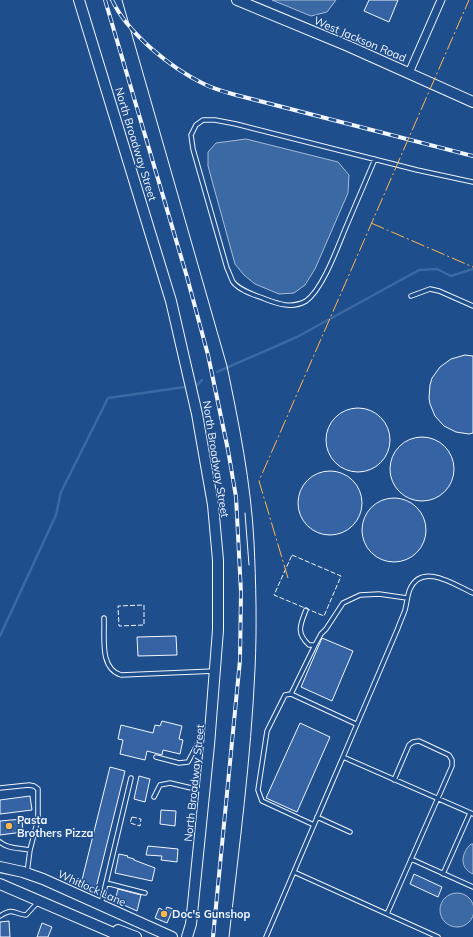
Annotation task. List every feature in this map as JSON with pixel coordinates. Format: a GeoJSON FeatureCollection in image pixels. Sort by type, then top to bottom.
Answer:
{"type":"FeatureCollection","features":[{"type":"Feature","properties":{"kind":"street","name":"North Broadway Street"},"geometry":{"type":"LineString","coordinates":[[80,0],[171,301],[197,414],[213,505],[218,560],[218,630],[216,671],[210,745],[191,924],[187,937]]}},
{"type":"Feature","properties":{"kind":"street","name":"West Jackson Road"},"geometry":{"type":"LineString","coordinates":[[237,0],[409,73],[473,102]]}},
{"type":"Feature","properties":{"kind":"street"},"geometry":{"type":"LineString","coordinates":[[409,73],[441,0]]}},
{"type":"Feature","properties":{"kind":"street","name":"Whitlock Lane"},"geometry":{"type":"LineString","coordinates":[[0,867],[43,879],[172,937]]}},
{"type":"Feature","properties":{"kind":"street"},"geometry":{"type":"LineString","coordinates":[[1,885],[123,937]]}},
{"type":"Feature","properties":{"kind":"street"},"geometry":{"type":"LineString","coordinates":[[104,928],[119,930],[136,937]]}},
{"type":"Feature","properties":{"kind":"lane"},"geometry":{"type":"LineString","coordinates":[[375,160],[333,258],[320,283],[310,297],[304,302],[285,306],[244,290],[234,282],[227,268],[193,150],[191,135],[196,125],[204,120],[215,120],[375,160],[473,182]]}},
{"type":"Feature","properties":{"kind":"lane"},"geometry":{"type":"LineString","coordinates":[[411,296],[430,289],[439,291],[473,306]]}},
{"type":"Feature","properties":{"kind":"lane"},"geometry":{"type":"LineString","coordinates":[[266,937],[398,628],[411,587],[417,580],[424,576],[432,576],[441,578],[473,593]]}},
{"type":"Feature","properties":{"kind":"lane"},"geometry":{"type":"LineString","coordinates":[[291,694],[320,634],[326,629],[343,603],[360,595],[379,594],[407,598]]}},
{"type":"Feature","properties":{"kind":"lane"},"geometry":{"type":"LineString","coordinates":[[306,610],[300,624],[300,632],[304,640],[309,645],[315,645]]}},
{"type":"Feature","properties":{"kind":"lane"},"geometry":{"type":"LineString","coordinates":[[104,618],[105,661],[111,671],[116,674],[216,671]]}},
{"type":"Feature","properties":{"kind":"lane"},"geometry":{"type":"LineString","coordinates":[[314,825],[262,801],[258,790],[267,731],[285,695],[291,694],[356,724]]}},
{"type":"Feature","properties":{"kind":"lane"},"geometry":{"type":"LineString","coordinates":[[387,914],[452,766],[452,760],[449,755],[419,741],[413,742],[409,745],[394,780]]}},
{"type":"Feature","properties":{"kind":"lane"},"geometry":{"type":"LineString","coordinates":[[156,758],[179,763],[188,762],[197,745],[210,745]]}},
{"type":"Feature","properties":{"kind":"lane"},"geometry":{"type":"LineString","coordinates":[[342,758],[472,814],[443,874]]}},
{"type":"Feature","properties":{"kind":"lane"},"geometry":{"type":"LineString","coordinates":[[101,905],[131,778]]}},
{"type":"Feature","properties":{"kind":"lane"},"geometry":{"type":"LineString","coordinates":[[154,797],[160,785],[170,783],[205,792]]}},
{"type":"Feature","properties":{"kind":"lane"},"geometry":{"type":"LineString","coordinates":[[0,788],[29,785],[38,789],[38,819],[30,850],[27,874]]}},
{"type":"Feature","properties":{"kind":"lane"},"geometry":{"type":"LineString","coordinates":[[317,817],[350,832]]}},
{"type":"Feature","properties":{"kind":"lane"},"geometry":{"type":"LineString","coordinates":[[0,842],[9,847],[30,850]]}},
{"type":"Feature","properties":{"kind":"lane"},"geometry":{"type":"LineString","coordinates":[[411,859],[473,887]]}},
{"type":"Feature","properties":{"kind":"lane"},"geometry":{"type":"LineString","coordinates":[[294,872],[438,937]]}},
{"type":"Feature","properties":{"kind":"lane"},"geometry":{"type":"LineString","coordinates":[[106,883],[145,893]]}},
{"type":"Feature","properties":{"kind":"lane"},"geometry":{"type":"LineString","coordinates":[[0,916],[8,911],[26,915],[40,901]]}},
{"type":"Feature","properties":{"kind":"water"},"geometry":{"type":"Polygon","coordinates":[[[272,0],[336,0],[327,12],[311,16],[272,0]]]}},
{"type":"Feature","properties":{"kind":"water"},"geometry":{"type":"Polygon","coordinates":[[[246,139],[338,162],[349,175],[348,193],[315,269],[305,285],[294,293],[279,294],[255,284],[244,275],[235,264],[208,166],[208,152],[216,143],[246,139]]]}},
{"type":"Feature","properties":{"kind":"water"},"geometry":{"type":"Polygon","coordinates":[[[471,844],[473,844],[473,874],[465,868],[463,860],[465,852],[471,844]]]}},
{"type":"Feature","properties":{"kind":"water"},"geometry":{"type":"Polygon","coordinates":[[[457,893],[469,898],[474,910],[469,922],[457,927],[445,922],[440,910],[445,898],[457,893]]]}},
{"type":"Feature","properties":{"kind":"building"},"geometry":{"type":"Polygon","coordinates":[[[369,0],[398,0],[389,22],[364,11],[369,0]]]}},
{"type":"Feature","properties":{"kind":"building"},"geometry":{"type":"Polygon","coordinates":[[[465,355],[473,356],[473,433],[469,434],[456,432],[444,426],[435,416],[429,398],[432,378],[440,367],[451,359],[465,355]]]}},
{"type":"Feature","properties":{"kind":"building"},"geometry":{"type":"Polygon","coordinates":[[[358,408],[376,413],[381,417],[385,422],[390,440],[385,458],[381,463],[376,467],[358,472],[340,467],[335,463],[331,458],[326,440],[331,422],[335,417],[340,413],[358,408]]]}},
{"type":"Feature","properties":{"kind":"building"},"geometry":{"type":"Polygon","coordinates":[[[422,437],[440,442],[445,446],[449,451],[454,469],[449,487],[445,492],[440,496],[422,501],[404,496],[399,492],[395,487],[390,469],[395,451],[399,446],[404,442],[422,437]]]}},
{"type":"Feature","properties":{"kind":"building"},"geometry":{"type":"Polygon","coordinates":[[[330,471],[348,476],[353,480],[357,485],[362,503],[357,521],[353,526],[348,530],[330,535],[312,530],[307,526],[303,521],[298,503],[303,485],[307,480],[312,476],[330,471]]]}},
{"type":"Feature","properties":{"kind":"building"},"geometry":{"type":"Polygon","coordinates":[[[394,498],[412,503],[417,507],[421,512],[426,530],[421,548],[417,553],[412,557],[394,562],[376,557],[371,553],[367,548],[362,530],[367,512],[371,507],[376,503],[394,498]]]}},
{"type":"Feature","properties":{"kind":"building"},"geometry":{"type":"Polygon","coordinates":[[[176,636],[177,655],[138,656],[137,637],[176,636]]]}},
{"type":"Feature","properties":{"kind":"building"},"geometry":{"type":"Polygon","coordinates":[[[322,638],[353,651],[332,701],[301,687],[322,638]]]}},
{"type":"Feature","properties":{"kind":"building"},"geometry":{"type":"Polygon","coordinates":[[[162,721],[182,726],[179,739],[183,740],[180,754],[163,750],[162,755],[147,751],[145,760],[120,754],[123,740],[118,739],[121,725],[153,733],[155,725],[160,726],[162,721]]]}},
{"type":"Feature","properties":{"kind":"building"},"geometry":{"type":"Polygon","coordinates":[[[300,723],[330,737],[297,812],[266,798],[300,723]]]}},
{"type":"Feature","properties":{"kind":"building"},"geometry":{"type":"Polygon","coordinates":[[[110,767],[125,771],[95,892],[80,888],[110,767]]]}},
{"type":"Feature","properties":{"kind":"building"},"geometry":{"type":"Polygon","coordinates":[[[139,776],[150,779],[145,802],[134,799],[139,776]]]}},
{"type":"Feature","properties":{"kind":"building"},"geometry":{"type":"Polygon","coordinates":[[[30,796],[32,810],[0,814],[0,800],[30,796]]]}},
{"type":"Feature","properties":{"kind":"building"},"geometry":{"type":"Polygon","coordinates":[[[161,810],[176,811],[175,826],[160,824],[161,810]]]}},
{"type":"Feature","properties":{"kind":"building"},"geometry":{"type":"Polygon","coordinates":[[[22,819],[23,832],[0,835],[0,821],[22,819]]]}},
{"type":"Feature","properties":{"kind":"building"},"geometry":{"type":"Polygon","coordinates":[[[148,846],[178,849],[177,862],[161,860],[162,856],[146,855],[148,846]]]}},
{"type":"Feature","properties":{"kind":"building"},"geometry":{"type":"Polygon","coordinates":[[[119,854],[128,856],[127,857],[155,868],[152,881],[115,873],[119,854]]]}},
{"type":"Feature","properties":{"kind":"building"},"geometry":{"type":"Polygon","coordinates":[[[414,874],[442,887],[438,897],[410,884],[414,874]]]}},
{"type":"Feature","properties":{"kind":"building"},"geometry":{"type":"Polygon","coordinates":[[[118,889],[141,895],[137,911],[115,901],[118,889]]]}},
{"type":"Feature","properties":{"kind":"building","name":"Doc's Gunshop"},"geometry":{"type":"Polygon","coordinates":[[[167,907],[173,909],[167,923],[155,918],[159,908],[165,911],[167,907]]]}},
{"type":"Feature","properties":{"kind":"building"},"geometry":{"type":"Polygon","coordinates":[[[9,921],[10,937],[0,937],[0,922],[9,921]]]}},
{"type":"Feature","properties":{"kind":"building"},"geometry":{"type":"Polygon","coordinates":[[[42,923],[52,927],[48,937],[37,937],[42,923]]]}},
{"type":"Feature","properties":{"kind":"waterway"},"geometry":{"type":"LineString","coordinates":[[217,372],[297,337],[419,270],[437,269],[451,276],[473,269]]}},
{"type":"Feature","properties":{"kind":"waterway"},"geometry":{"type":"LineString","coordinates":[[196,386],[202,380]]}},
{"type":"Feature","properties":{"kind":"waterway"},"geometry":{"type":"LineString","coordinates":[[0,636],[56,515],[61,492],[108,398],[185,387]]}},
{"type":"Feature","properties":{"kind":"tram line"},"geometry":{"type":"LineString","coordinates":[[122,0],[227,366],[240,432],[250,498],[255,574],[255,669],[248,770],[229,937]]}},
{"type":"Feature","properties":{"kind":"tram line"},"geometry":{"type":"LineString","coordinates":[[245,513],[249,565]]}},
{"type":"Feature","properties":{"kind":"railway"},"geometry":{"type":"LineString","coordinates":[[105,0],[187,277],[208,355],[228,450],[236,497],[241,592],[240,660],[213,937]]}},
{"type":"Feature","properties":{"kind":"railway"},"geometry":{"type":"LineString","coordinates":[[112,0],[128,25],[152,49],[178,69],[208,86],[236,95],[473,156]]}},
{"type":"Feature","properties":{"kind":"fence"},"geometry":{"type":"LineString","coordinates":[[292,555],[341,576],[324,616],[274,595],[292,555]]}},
{"type":"Feature","properties":{"kind":"fence"},"geometry":{"type":"LineString","coordinates":[[144,605],[144,625],[119,626],[118,606],[144,605]]}},
{"type":"Feature","properties":{"kind":"fence"},"geometry":{"type":"LineString","coordinates":[[132,817],[141,819],[140,826],[130,823],[132,817]]}},
{"type":"Feature","properties":{"kind":"power"},"geometry":{"type":"LineString","coordinates":[[288,578],[259,481],[469,0]]}},
{"type":"Feature","properties":{"kind":"power"},"geometry":{"type":"LineString","coordinates":[[371,223],[473,267]]}},
{"type":"Feature","properties":{"kind":"place","name":"Pasta Brothers Pizza"},"geometry":{"type":"Point","coordinates":[9,826]}},
{"type":"Feature","properties":{"kind":"place","name":"Doc's Gunshop"},"geometry":{"type":"Point","coordinates":[164,914]}}]}
